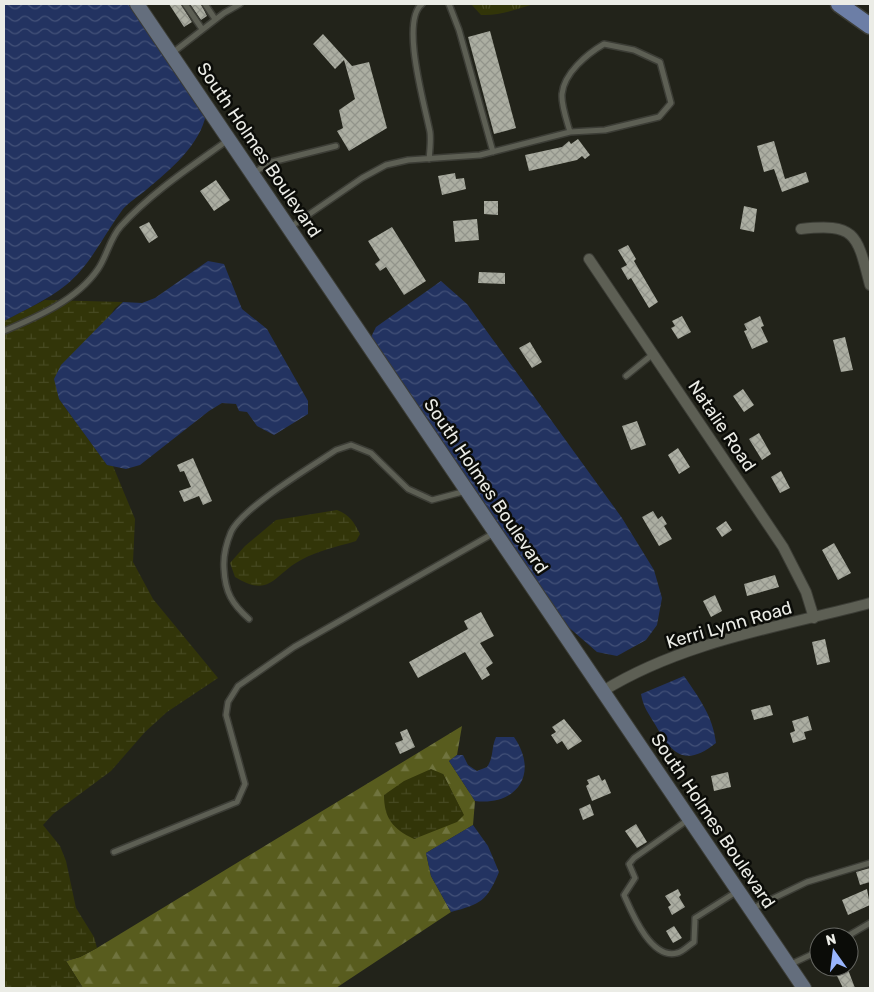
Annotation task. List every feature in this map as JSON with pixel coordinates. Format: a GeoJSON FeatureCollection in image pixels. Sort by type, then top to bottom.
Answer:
{"type":"FeatureCollection","features":[{"type":"Feature","properties":{"kind":"main road","name":"South Holmes Boulevard"},"geometry":{"type":"LineString","coordinates":[[137,4],[804,988]]}},
{"type":"Feature","properties":{"kind":"main road"},"geometry":{"type":"LineString","coordinates":[[838,4],[870,26]]}},
{"type":"Feature","properties":{"kind":"street"},"geometry":{"type":"LineString","coordinates":[[801,228],[826,226],[847,231],[858,245],[870,285]]}},
{"type":"Feature","properties":{"kind":"street","name":"Natalie Road"},"geometry":{"type":"LineString","coordinates":[[589,259],[783,547],[806,592],[814,618]]}},
{"type":"Feature","properties":{"kind":"street","name":"Kerri Lynn Road"},"geometry":{"type":"LineString","coordinates":[[603,691],[626,676],[698,648],[870,603]]}},
{"type":"Feature","properties":{"kind":"lane"},"geometry":{"type":"LineString","coordinates":[[185,4],[202,29]]}},
{"type":"Feature","properties":{"kind":"lane"},"geometry":{"type":"LineString","coordinates":[[205,4],[215,19]]}},
{"type":"Feature","properties":{"kind":"lane"},"geometry":{"type":"LineString","coordinates":[[225,4],[229,10]]}},
{"type":"Feature","properties":{"kind":"lane"},"geometry":{"type":"LineString","coordinates":[[171,54],[215,19],[240,4]]}},
{"type":"Feature","properties":{"kind":"lane"},"geometry":{"type":"LineString","coordinates":[[422,4],[413,20],[415,58],[430,134],[429,159]]}},
{"type":"Feature","properties":{"kind":"lane"},"geometry":{"type":"LineString","coordinates":[[449,4],[460,30],[493,152]]}},
{"type":"Feature","properties":{"kind":"lane"},"geometry":{"type":"LineString","coordinates":[[288,228],[376,169],[395,162],[480,155],[570,132],[605,130],[659,117],[671,102],[660,62],[634,50],[604,44],[587,54],[566,81],[562,95],[570,132]]}},
{"type":"Feature","properties":{"kind":"lane"},"geometry":{"type":"LineString","coordinates":[[4,331],[52,308],[83,286],[102,264],[121,226],[186,171],[229,140]]}},
{"type":"Feature","properties":{"kind":"lane"},"geometry":{"type":"LineString","coordinates":[[252,174],[268,163],[336,146]]}},
{"type":"Feature","properties":{"kind":"lane"},"geometry":{"type":"LineString","coordinates":[[626,376],[654,354]]}},
{"type":"Feature","properties":{"kind":"lane"},"geometry":{"type":"LineString","coordinates":[[249,619],[234,606],[224,578],[223,557],[231,530],[254,506],[336,450],[351,446],[371,453],[408,489],[432,500],[466,491]]}},
{"type":"Feature","properties":{"kind":"lane"},"geometry":{"type":"LineString","coordinates":[[114,852],[237,802],[245,784],[226,715],[228,702],[238,686],[294,647],[494,533]]}},
{"type":"Feature","properties":{"kind":"lane"},"geometry":{"type":"LineString","coordinates":[[690,819],[634,858],[629,864],[636,878],[624,895],[640,928],[654,946],[667,953],[678,953],[694,942],[695,918],[738,891]]}},
{"type":"Feature","properties":{"kind":"lane"},"geometry":{"type":"LineString","coordinates":[[750,909],[807,882],[870,863]]}},
{"type":"Feature","properties":{"kind":"lane"},"geometry":{"type":"LineString","coordinates":[[859,929],[870,923]]}},
{"type":"Feature","properties":{"kind":"lane"},"geometry":{"type":"LineString","coordinates":[[788,966],[809,956]]}},
{"type":"Feature","properties":{"kind":"green space"},"geometry":{"type":"Polygon","coordinates":[[[471,4],[534,4],[508,12],[481,15],[471,4]]]}},
{"type":"Feature","properties":{"kind":"green space"},"geometry":{"type":"Polygon","coordinates":[[[45,300],[123,302],[115,308],[59,399],[107,465],[113,466],[135,519],[133,562],[153,599],[218,678],[167,712],[145,732],[111,771],[53,814],[43,825],[60,846],[66,861],[76,908],[94,937],[97,948],[80,957],[66,961],[83,988],[4,988],[4,321],[45,300]]]}},
{"type":"Feature","properties":{"kind":"green space"},"geometry":{"type":"Polygon","coordinates":[[[337,510],[351,519],[356,526],[360,534],[356,541],[321,551],[308,557],[265,585],[257,586],[235,577],[230,563],[245,546],[276,520],[337,510]]]}},
{"type":"Feature","properties":{"kind":"green space"},"geometry":{"type":"Polygon","coordinates":[[[462,726],[457,755],[449,761],[475,801],[473,825],[426,853],[431,876],[451,912],[336,988],[83,988],[66,961],[80,957],[462,726]],[[443,774],[414,839],[463,814],[443,774]]]}},
{"type":"Feature","properties":{"kind":"green space"},"geometry":{"type":"Polygon","coordinates":[[[431,769],[443,774],[464,815],[457,822],[414,839],[400,831],[391,822],[384,803],[384,795],[404,781],[431,769]]]}},
{"type":"Feature","properties":{"kind":"water"},"geometry":{"type":"Polygon","coordinates":[[[4,4],[131,4],[206,114],[198,136],[183,156],[123,209],[90,259],[75,277],[51,295],[4,321],[4,4]]]}},
{"type":"Feature","properties":{"kind":"water"},"geometry":{"type":"Polygon","coordinates":[[[208,261],[224,264],[242,309],[267,329],[308,401],[308,414],[274,435],[257,426],[247,412],[239,411],[236,404],[222,403],[140,465],[126,469],[107,465],[59,399],[54,379],[61,365],[123,302],[142,303],[155,298],[208,261]]]}},
{"type":"Feature","properties":{"kind":"water"},"geometry":{"type":"Polygon","coordinates":[[[441,281],[467,304],[622,518],[654,570],[662,598],[657,625],[646,640],[617,656],[597,652],[558,618],[370,339],[376,327],[441,281]]]}},
{"type":"Feature","properties":{"kind":"water"},"geometry":{"type":"Polygon","coordinates":[[[684,676],[709,716],[716,743],[696,755],[688,756],[674,750],[668,744],[643,703],[641,694],[684,676]]]}},
{"type":"Feature","properties":{"kind":"water"},"geometry":{"type":"Polygon","coordinates":[[[496,737],[514,737],[521,750],[524,774],[520,784],[513,792],[503,798],[490,801],[475,801],[449,761],[457,755],[463,755],[468,765],[477,771],[487,767],[491,760],[496,737]]]}},
{"type":"Feature","properties":{"kind":"water"},"geometry":{"type":"Polygon","coordinates":[[[473,825],[488,846],[499,872],[491,889],[482,900],[451,912],[431,876],[426,853],[473,825]]]}},
{"type":"Feature","properties":{"kind":"building"},"geometry":{"type":"Polygon","coordinates":[[[169,4],[181,4],[192,22],[184,27],[169,4]]]}},
{"type":"Feature","properties":{"kind":"building"},"geometry":{"type":"Polygon","coordinates":[[[190,4],[201,4],[207,16],[201,20],[190,4]]]}},
{"type":"Feature","properties":{"kind":"building"},"geometry":{"type":"Polygon","coordinates":[[[490,31],[516,128],[494,134],[468,37],[490,31]]]}},
{"type":"Feature","properties":{"kind":"building"},"geometry":{"type":"Polygon","coordinates":[[[323,34],[352,66],[369,62],[387,128],[349,151],[337,131],[343,128],[339,110],[355,99],[344,60],[335,69],[313,44],[323,34]]]}},
{"type":"Feature","properties":{"kind":"building"},"geometry":{"type":"Polygon","coordinates":[[[578,139],[590,155],[585,159],[582,156],[577,160],[529,171],[525,155],[562,147],[569,141],[571,144],[578,139]]]}},
{"type":"Feature","properties":{"kind":"building"},"geometry":{"type":"Polygon","coordinates":[[[774,141],[785,179],[806,172],[809,182],[782,192],[774,169],[764,172],[757,146],[774,141]]]}},
{"type":"Feature","properties":{"kind":"building"},"geometry":{"type":"Polygon","coordinates":[[[455,173],[456,179],[464,178],[466,189],[442,195],[438,176],[455,173]]]}},
{"type":"Feature","properties":{"kind":"building"},"geometry":{"type":"Polygon","coordinates":[[[216,180],[230,200],[214,211],[200,191],[216,180]]]}},
{"type":"Feature","properties":{"kind":"building"},"geometry":{"type":"Polygon","coordinates":[[[484,201],[498,201],[498,215],[484,214],[484,201]]]}},
{"type":"Feature","properties":{"kind":"building"},"geometry":{"type":"Polygon","coordinates":[[[744,206],[757,209],[754,232],[740,229],[744,206]]]}},
{"type":"Feature","properties":{"kind":"building"},"geometry":{"type":"Polygon","coordinates":[[[477,219],[479,240],[455,242],[453,221],[477,219]]]}},
{"type":"Feature","properties":{"kind":"building"},"geometry":{"type":"Polygon","coordinates":[[[149,222],[158,237],[149,243],[139,227],[149,222]]]}},
{"type":"Feature","properties":{"kind":"building"},"geometry":{"type":"Polygon","coordinates":[[[392,227],[426,281],[404,295],[386,267],[380,271],[375,264],[380,260],[368,241],[392,227]]]}},
{"type":"Feature","properties":{"kind":"building"},"geometry":{"type":"Polygon","coordinates":[[[628,245],[636,259],[634,261],[658,302],[649,308],[631,278],[628,280],[621,268],[627,265],[618,250],[628,245]]]}},
{"type":"Feature","properties":{"kind":"building"},"geometry":{"type":"Polygon","coordinates":[[[479,272],[505,273],[505,284],[478,283],[479,272]]]}},
{"type":"Feature","properties":{"kind":"building"},"geometry":{"type":"Polygon","coordinates":[[[682,316],[691,332],[678,339],[671,328],[675,326],[672,321],[682,316]]]}},
{"type":"Feature","properties":{"kind":"building"},"geometry":{"type":"Polygon","coordinates":[[[760,316],[764,326],[761,327],[768,342],[752,349],[744,331],[747,330],[744,324],[760,316]]]}},
{"type":"Feature","properties":{"kind":"building"},"geometry":{"type":"Polygon","coordinates":[[[845,337],[853,370],[841,372],[833,340],[845,337]]]}},
{"type":"Feature","properties":{"kind":"building"},"geometry":{"type":"Polygon","coordinates":[[[530,342],[542,362],[532,368],[519,348],[530,342]]]}},
{"type":"Feature","properties":{"kind":"building"},"geometry":{"type":"Polygon","coordinates":[[[743,389],[754,405],[744,412],[733,396],[743,389]]]}},
{"type":"Feature","properties":{"kind":"building"},"geometry":{"type":"Polygon","coordinates":[[[637,421],[646,445],[631,450],[622,426],[637,421]]]}},
{"type":"Feature","properties":{"kind":"building"},"geometry":{"type":"Polygon","coordinates":[[[759,433],[771,454],[762,460],[749,439],[759,433]]]}},
{"type":"Feature","properties":{"kind":"building"},"geometry":{"type":"Polygon","coordinates":[[[678,448],[690,467],[679,474],[668,455],[678,448]]]}},
{"type":"Feature","properties":{"kind":"building"},"geometry":{"type":"Polygon","coordinates":[[[193,458],[212,501],[203,505],[199,496],[184,502],[179,491],[191,487],[184,471],[180,472],[177,465],[193,458]]]}},
{"type":"Feature","properties":{"kind":"building"},"geometry":{"type":"Polygon","coordinates":[[[781,471],[790,488],[780,493],[771,477],[781,471]]]}},
{"type":"Feature","properties":{"kind":"building"},"geometry":{"type":"Polygon","coordinates":[[[653,511],[658,519],[662,516],[667,524],[664,526],[672,539],[659,546],[642,517],[653,511]]]}},
{"type":"Feature","properties":{"kind":"building"},"geometry":{"type":"Polygon","coordinates":[[[726,521],[732,530],[722,537],[716,528],[726,521]]]}},
{"type":"Feature","properties":{"kind":"building"},"geometry":{"type":"Polygon","coordinates":[[[834,543],[851,573],[838,580],[822,550],[834,543]]]}},
{"type":"Feature","properties":{"kind":"building"},"geometry":{"type":"Polygon","coordinates":[[[775,575],[779,587],[747,596],[744,584],[775,575]]]}},
{"type":"Feature","properties":{"kind":"building"},"geometry":{"type":"Polygon","coordinates":[[[715,595],[722,611],[711,617],[703,601],[715,595]]]}},
{"type":"Feature","properties":{"kind":"building"},"geometry":{"type":"Polygon","coordinates":[[[481,612],[494,636],[480,643],[493,663],[486,668],[490,675],[482,680],[465,652],[418,678],[409,662],[468,629],[464,621],[481,612]]]}},
{"type":"Feature","properties":{"kind":"building"},"geometry":{"type":"Polygon","coordinates":[[[825,639],[830,662],[817,665],[812,642],[825,639]]]}},
{"type":"Feature","properties":{"kind":"building"},"geometry":{"type":"Polygon","coordinates":[[[770,705],[773,715],[754,720],[751,710],[770,705]]]}},
{"type":"Feature","properties":{"kind":"building"},"geometry":{"type":"Polygon","coordinates":[[[808,716],[812,730],[804,732],[806,739],[793,743],[790,733],[795,731],[792,721],[808,716]]]}},
{"type":"Feature","properties":{"kind":"building"},"geometry":{"type":"Polygon","coordinates":[[[564,719],[582,741],[568,750],[562,741],[557,744],[551,735],[556,732],[552,727],[564,719]]]}},
{"type":"Feature","properties":{"kind":"building"},"geometry":{"type":"Polygon","coordinates":[[[407,729],[415,747],[400,754],[395,743],[403,740],[400,732],[407,729]]]}},
{"type":"Feature","properties":{"kind":"building"},"geometry":{"type":"Polygon","coordinates":[[[728,772],[731,787],[714,791],[711,776],[728,772]]]}},
{"type":"Feature","properties":{"kind":"building"},"geometry":{"type":"Polygon","coordinates":[[[599,775],[602,781],[605,779],[611,793],[592,801],[586,786],[589,784],[587,780],[599,775]]]}},
{"type":"Feature","properties":{"kind":"building"},"geometry":{"type":"Polygon","coordinates":[[[590,804],[594,815],[583,820],[579,809],[590,804]]]}},
{"type":"Feature","properties":{"kind":"building"},"geometry":{"type":"Polygon","coordinates":[[[636,824],[647,842],[637,848],[625,831],[636,824]]]}},
{"type":"Feature","properties":{"kind":"building"},"geometry":{"type":"Polygon","coordinates":[[[870,868],[870,882],[860,885],[856,872],[870,868]]]}},
{"type":"Feature","properties":{"kind":"building"},"geometry":{"type":"Polygon","coordinates":[[[678,889],[681,895],[679,897],[685,907],[672,915],[668,907],[671,905],[665,896],[678,889]]]}},
{"type":"Feature","properties":{"kind":"building"},"geometry":{"type":"Polygon","coordinates":[[[867,889],[870,905],[848,915],[842,900],[867,889]]]}},
{"type":"Feature","properties":{"kind":"building"},"geometry":{"type":"Polygon","coordinates":[[[674,926],[682,938],[673,943],[666,931],[674,926]]]}},
{"type":"Feature","properties":{"kind":"building"},"geometry":{"type":"Polygon","coordinates":[[[838,977],[851,977],[855,988],[843,988],[838,977]]]}}]}
